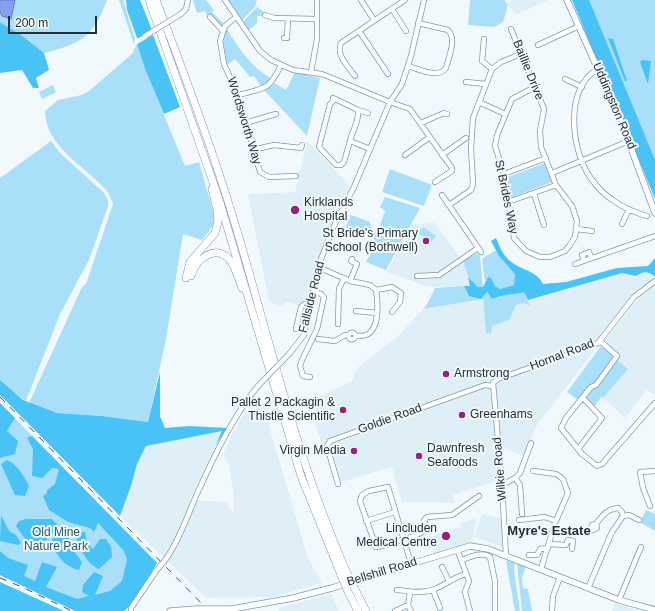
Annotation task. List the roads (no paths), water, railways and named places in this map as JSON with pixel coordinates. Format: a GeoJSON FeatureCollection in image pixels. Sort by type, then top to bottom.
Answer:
{"type":"FeatureCollection","features":[{"type":"Feature","properties":{"kind":"highway"},"geometry":{"type":"LineString","coordinates":[[149,0],[219,199],[263,345],[300,476],[344,574],[358,611]]}},
{"type":"Feature","properties":{"kind":"highway"},"geometry":{"type":"LineString","coordinates":[[156,0],[202,126],[240,242],[308,476],[344,574]]}},
{"type":"Feature","properties":{"kind":"highway"},"geometry":{"type":"LineString","coordinates":[[160,0],[192,87],[202,126]]}},
{"type":"Feature","properties":{"kind":"highway"},"geometry":{"type":"LineString","coordinates":[[198,136],[217,210],[218,222],[215,233],[190,262],[188,278],[196,263],[204,256],[220,254],[227,258],[235,268],[263,345]]}},
{"type":"Feature","properties":{"kind":"highway"},"geometry":{"type":"LineString","coordinates":[[351,591],[366,611]]}},
{"type":"Feature","properties":{"kind":"main road","name":"Uddingston Road"},"geometry":{"type":"LineString","coordinates":[[567,0],[629,141],[655,213]]}},
{"type":"Feature","properties":{"kind":"main road","name":"Bellshill Road"},"geometry":{"type":"LineString","coordinates":[[170,611],[232,609],[312,593],[457,549],[479,546],[619,600],[655,610]]}},
{"type":"Feature","properties":{"kind":"street"},"geometry":{"type":"LineString","coordinates":[[145,36],[181,14],[186,9],[188,0]]}},
{"type":"Feature","properties":{"kind":"street"},"geometry":{"type":"LineString","coordinates":[[225,0],[260,51],[281,65],[293,70],[322,74],[410,109],[421,123],[452,171],[438,181]]}},
{"type":"Feature","properties":{"kind":"street"},"geometry":{"type":"LineString","coordinates":[[311,72],[317,39],[317,0]]}},
{"type":"Feature","properties":{"kind":"street"},"geometry":{"type":"LineString","coordinates":[[361,0],[374,20]]}},
{"type":"Feature","properties":{"kind":"street"},"geometry":{"type":"LineString","coordinates":[[354,76],[341,56],[340,48],[342,44],[374,20],[405,0]]}},
{"type":"Feature","properties":{"kind":"street","name":"Fallside Road"},"geometry":{"type":"LineString","coordinates":[[130,611],[180,537],[201,485],[220,447],[246,403],[259,384],[290,354],[304,335],[318,267],[333,228],[390,102],[402,84],[408,66],[424,0]]}},
{"type":"Feature","properties":{"kind":"street"},"geometry":{"type":"LineString","coordinates":[[392,9],[406,31]]}},
{"type":"Feature","properties":{"kind":"street"},"geometry":{"type":"LineString","coordinates":[[265,15],[274,18],[317,19]]}},
{"type":"Feature","properties":{"kind":"street"},"geometry":{"type":"LineString","coordinates":[[213,19],[222,30],[236,16]]}},
{"type":"Feature","properties":{"kind":"street"},"geometry":{"type":"LineString","coordinates":[[284,38],[287,38],[288,19]]}},
{"type":"Feature","properties":{"kind":"street"},"geometry":{"type":"LineString","coordinates":[[408,66],[436,73],[441,72],[446,68],[453,39],[448,30],[418,23]]}},
{"type":"Feature","properties":{"kind":"street"},"geometry":{"type":"LineString","coordinates":[[538,44],[579,26]]}},
{"type":"Feature","properties":{"kind":"street","name":"Baillie Drive"},"geometry":{"type":"LineString","coordinates":[[511,29],[544,108],[540,137],[541,147],[546,158]]}},
{"type":"Feature","properties":{"kind":"street","name":"Wordsworth Way"},"geometry":{"type":"LineString","coordinates":[[222,30],[220,41],[224,64],[238,95],[252,150],[260,172],[269,177],[296,176]]}},
{"type":"Feature","properties":{"kind":"street"},"geometry":{"type":"LineString","coordinates":[[359,31],[388,74]]}},
{"type":"Feature","properties":{"kind":"street"},"geometry":{"type":"LineString","coordinates":[[484,39],[482,61],[492,69]]}},
{"type":"Feature","properties":{"kind":"street"},"geometry":{"type":"LineString","coordinates":[[449,205],[471,190],[473,180],[471,123],[492,69],[501,62],[521,54]]}},
{"type":"Feature","properties":{"kind":"street"},"geometry":{"type":"LineString","coordinates":[[238,95],[269,85],[274,80],[281,65]]}},
{"type":"Feature","properties":{"kind":"street"},"geometry":{"type":"LineString","coordinates":[[598,69],[588,75],[582,87],[575,111],[574,122],[576,142],[581,159],[589,177],[597,186],[616,202],[647,216]]}},
{"type":"Feature","properties":{"kind":"street"},"geometry":{"type":"LineString","coordinates":[[565,79],[582,87]]}},
{"type":"Feature","properties":{"kind":"street"},"geometry":{"type":"LineString","coordinates":[[466,82],[486,84]]}},
{"type":"Feature","properties":{"kind":"street","name":"St Brides Way"},"geometry":{"type":"LineString","coordinates":[[535,87],[512,99],[497,135],[495,146],[504,174],[514,238],[526,251],[533,255],[550,257],[565,251],[573,241],[577,229]]}},
{"type":"Feature","properties":{"kind":"street"},"geometry":{"type":"LineString","coordinates":[[356,109],[359,112],[359,116],[352,132],[344,162],[341,165],[336,165],[319,147],[330,104],[334,99],[368,113]]}},
{"type":"Feature","properties":{"kind":"street"},"geometry":{"type":"LineString","coordinates":[[479,102],[505,114]]}},
{"type":"Feature","properties":{"kind":"street"},"geometry":{"type":"LineString","coordinates":[[421,123],[444,113],[447,114]]}},
{"type":"Feature","properties":{"kind":"street"},"geometry":{"type":"LineString","coordinates":[[245,123],[276,114]]}},
{"type":"Feature","properties":{"kind":"street"},"geometry":{"type":"LineString","coordinates":[[405,155],[430,137]]}},
{"type":"Feature","properties":{"kind":"street"},"geometry":{"type":"LineString","coordinates":[[442,155],[466,138]]}},
{"type":"Feature","properties":{"kind":"street"},"geometry":{"type":"LineString","coordinates":[[350,141],[370,149]]}},
{"type":"Feature","properties":{"kind":"street"},"geometry":{"type":"LineString","coordinates":[[552,173],[581,159],[629,141]]}},
{"type":"Feature","properties":{"kind":"street"},"geometry":{"type":"LineString","coordinates":[[252,150],[281,145],[302,146]]}},
{"type":"Feature","properties":{"kind":"street"},"geometry":{"type":"LineString","coordinates":[[504,174],[546,158],[556,185],[575,214],[577,229],[592,231]]}},
{"type":"Feature","properties":{"kind":"street"},"geometry":{"type":"LineString","coordinates":[[508,202],[556,185]]}},
{"type":"Feature","properties":{"kind":"street"},"geometry":{"type":"LineString","coordinates":[[534,194],[544,225]]}},
{"type":"Feature","properties":{"kind":"street"},"geometry":{"type":"LineString","coordinates":[[417,276],[440,275],[479,250],[442,195]]}},
{"type":"Feature","properties":{"kind":"street"},"geometry":{"type":"LineString","coordinates":[[622,224],[629,209]]}},
{"type":"Feature","properties":{"kind":"street"},"geometry":{"type":"LineString","coordinates":[[575,264],[584,260],[582,255],[589,252],[591,257],[655,236]]}},
{"type":"Feature","properties":{"kind":"street"},"geometry":{"type":"LineString","coordinates":[[352,259],[351,261],[363,267]]}},
{"type":"Feature","properties":{"kind":"street"},"geometry":{"type":"LineString","coordinates":[[350,281],[357,264]]}},
{"type":"Feature","properties":{"kind":"street"},"geometry":{"type":"LineString","coordinates":[[318,267],[350,281],[370,285],[376,290]]}},
{"type":"Feature","properties":{"kind":"street"},"geometry":{"type":"LineString","coordinates":[[337,321],[339,289],[344,278]]}},
{"type":"Feature","properties":{"kind":"street","name":"Hornal Road"},"geometry":{"type":"LineString","coordinates":[[493,385],[498,379],[600,341],[634,297],[655,281]]}},
{"type":"Feature","properties":{"kind":"street"},"geometry":{"type":"LineString","coordinates":[[376,290],[387,287],[396,289],[401,294],[402,298],[394,305],[392,312]]}},
{"type":"Feature","properties":{"kind":"street"},"geometry":{"type":"LineString","coordinates":[[318,339],[335,341],[345,335],[352,339],[356,336],[366,335],[370,332],[374,327],[376,313],[376,290]]}},
{"type":"Feature","properties":{"kind":"street"},"geometry":{"type":"LineString","coordinates":[[310,377],[306,378],[303,376],[300,366],[317,329],[324,297],[313,291]]}},
{"type":"Feature","properties":{"kind":"street"},"geometry":{"type":"LineString","coordinates":[[296,329],[301,308],[305,304],[310,305]]}},
{"type":"Feature","properties":{"kind":"street"},"geometry":{"type":"LineString","coordinates":[[359,311],[376,313]]}},
{"type":"Feature","properties":{"kind":"street"},"geometry":{"type":"LineString","coordinates":[[600,341],[617,356],[596,385],[591,387],[566,418],[561,428],[579,448],[582,454],[597,466],[602,464],[655,402]]}},
{"type":"Feature","properties":{"kind":"street","name":"Goldie Road"},"geometry":{"type":"LineString","coordinates":[[338,484],[327,446],[330,441],[485,385],[493,385]]}},
{"type":"Feature","properties":{"kind":"street","name":"Wilkie Road"},"geometry":{"type":"LineString","coordinates":[[493,385],[502,485],[506,556]]}},
{"type":"Feature","properties":{"kind":"street"},"geometry":{"type":"LineString","coordinates":[[579,448],[602,418],[583,398]]}},
{"type":"Feature","properties":{"kind":"street"},"geometry":{"type":"LineString","coordinates":[[494,407],[501,406]]}},
{"type":"Feature","properties":{"kind":"street"},"geometry":{"type":"LineString","coordinates":[[502,485],[520,474],[531,443]]}},
{"type":"Feature","properties":{"kind":"street"},"geometry":{"type":"LineString","coordinates":[[533,471],[556,474],[563,479],[568,493],[556,521],[541,569]]}},
{"type":"Feature","properties":{"kind":"street"},"geometry":{"type":"LineString","coordinates":[[650,506],[643,488],[640,472],[655,471]]}},
{"type":"Feature","properties":{"kind":"street"},"geometry":{"type":"LineString","coordinates":[[515,478],[520,485],[522,514]]}},
{"type":"Feature","properties":{"kind":"street"},"geometry":{"type":"LineString","coordinates":[[411,563],[404,538],[395,512],[388,487],[369,491],[360,498],[366,521],[376,547],[404,538],[425,531],[424,520],[427,517],[452,515],[479,496]]}},
{"type":"Feature","properties":{"kind":"street"},"geometry":{"type":"LineString","coordinates":[[596,524],[605,512],[612,508],[618,508],[622,512],[623,516]]}},
{"type":"Feature","properties":{"kind":"street"},"geometry":{"type":"LineString","coordinates":[[366,521],[395,512]]}},
{"type":"Feature","properties":{"kind":"street"},"geometry":{"type":"LineString","coordinates":[[588,588],[612,532],[623,516],[629,515],[639,520]]}},
{"type":"Feature","properties":{"kind":"street"},"geometry":{"type":"LineString","coordinates":[[519,520],[545,517],[556,521]]}},
{"type":"Feature","properties":{"kind":"street"},"geometry":{"type":"LineString","coordinates":[[529,555],[537,555],[540,549],[549,546],[566,545],[568,540],[573,541],[572,548]]}},
{"type":"Feature","properties":{"kind":"street"},"geometry":{"type":"LineString","coordinates":[[619,600],[642,547]]}},
{"type":"Feature","properties":{"kind":"street"},"geometry":{"type":"LineString","coordinates":[[457,549],[469,584],[465,592],[470,611]]}},
{"type":"Feature","properties":{"kind":"street"},"geometry":{"type":"LineString","coordinates":[[462,560],[481,554],[487,554],[490,557],[495,581],[496,611]]}},
{"type":"Feature","properties":{"kind":"street"},"geometry":{"type":"LineString","coordinates":[[442,569],[449,581]]}},
{"type":"Feature","properties":{"kind":"street"},"geometry":{"type":"LineString","coordinates":[[397,590],[410,592],[433,590],[456,576],[466,574]]}},
{"type":"Feature","properties":{"kind":"street"},"geometry":{"type":"LineString","coordinates":[[552,611],[553,596],[560,577]]}},
{"type":"Feature","properties":{"kind":"street"},"geometry":{"type":"LineString","coordinates":[[433,590],[440,608]]}},
{"type":"Feature","properties":{"kind":"street"},"geometry":{"type":"LineString","coordinates":[[410,592],[408,604],[411,611]]}},
{"type":"Feature","properties":{"kind":"street"},"geometry":{"type":"LineString","coordinates":[[395,611],[408,604]]}},
{"type":"Feature","properties":{"kind":"railway"},"geometry":{"type":"LineString","coordinates":[[0,397],[209,611]]}},
{"type":"Feature","properties":{"kind":"railway"},"geometry":{"type":"LineString","coordinates":[[0,578],[72,611]]}},
{"type":"Feature","properties":{"kind":"place","name":"Kirklands Hospital"},"geometry":{"type":"Point","coordinates":[295,210]}},
{"type":"Feature","properties":{"kind":"place","name":"St Bride's Primary School (Bothwell)"},"geometry":{"type":"Point","coordinates":[426,241]}},
{"type":"Feature","properties":{"kind":"place","name":"Armstrong"},"geometry":{"type":"Point","coordinates":[446,374]}},
{"type":"Feature","properties":{"kind":"place","name":"Pallet 2 Packagin & Thistle Scientific"},"geometry":{"type":"Point","coordinates":[343,410]}},
{"type":"Feature","properties":{"kind":"place","name":"Greenhams"},"geometry":{"type":"Point","coordinates":[462,415]}},
{"type":"Feature","properties":{"kind":"place","name":"Virgin Media"},"geometry":{"type":"Point","coordinates":[354,451]}},
{"type":"Feature","properties":{"kind":"place","name":"Dawnfresh Seafoods"},"geometry":{"type":"Point","coordinates":[419,456]}},
{"type":"Feature","properties":{"kind":"place","name":"Lincluden Medical Centre"},"geometry":{"type":"Point","coordinates":[446,536]}},
{"type":"Feature","properties":{"kind":"district","name":"Myre's Estate"},"geometry":{"type":"Point","coordinates":[549,531]}},
{"type":"Feature","properties":{"kind":"park label","name":"Old Mine Nature Park"},"geometry":{"type":"Point","coordinates":[56,540]}}]}
